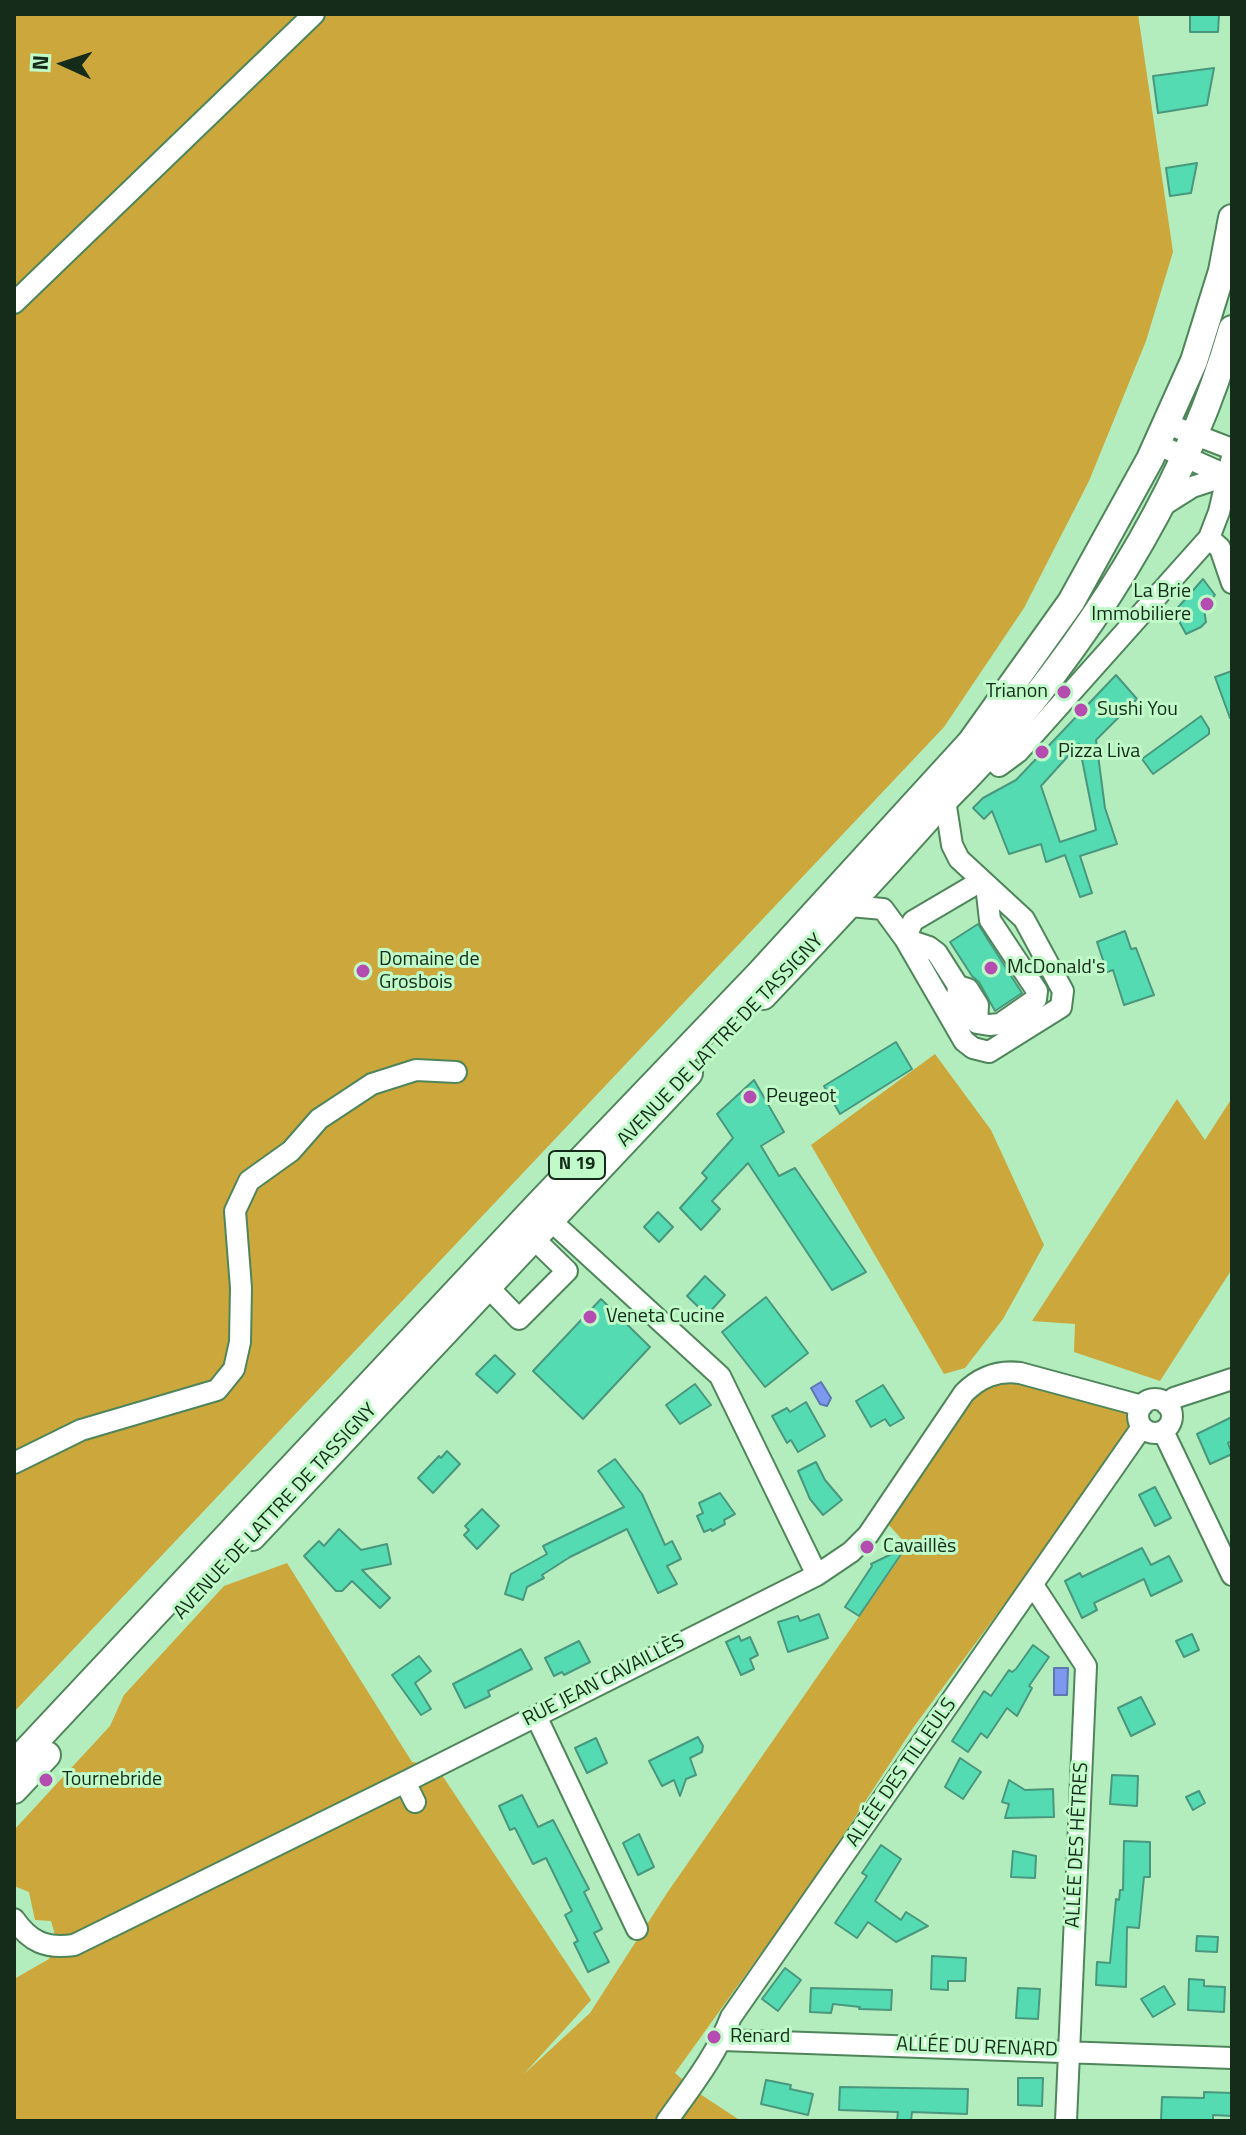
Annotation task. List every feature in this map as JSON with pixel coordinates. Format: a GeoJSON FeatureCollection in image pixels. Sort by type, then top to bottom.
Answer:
{"type":"FeatureCollection","features":[{"type":"Feature","properties":{"kind":"main road","name":"N 19"},"geometry":{"type":"LineString","coordinates":[[14,1764],[760,973],[963,752],[1071,602],[1119,519],[1186,384],[1215,297],[1232,218]]}},
{"type":"Feature","properties":{"kind":"main road","name":"AVENUE DE LATTRE DE TASSIGNY"},"geometry":{"type":"LineString","coordinates":[[14,1790],[850,906],[1008,731],[1080,638],[1162,506],[1190,446],[1232,329]]}},
{"type":"Feature","properties":{"kind":"street"},"geometry":{"type":"LineString","coordinates":[[14,303],[314,14]]}},
{"type":"Feature","properties":{"kind":"street"},"geometry":{"type":"LineString","coordinates":[[1161,434],[1190,446],[1230,469]]}},
{"type":"Feature","properties":{"kind":"street"},"geometry":{"type":"LineString","coordinates":[[1190,446],[1232,449]]}},
{"type":"Feature","properties":{"kind":"street"},"geometry":{"type":"LineString","coordinates":[[1162,506],[1230,469]]}},
{"type":"Feature","properties":{"kind":"street"},"geometry":{"type":"LineString","coordinates":[[999,766],[1018,752],[1209,538],[1226,515],[1230,469]]}},
{"type":"Feature","properties":{"kind":"street"},"geometry":{"type":"LineString","coordinates":[[1209,538],[1220,548],[1232,583]]}},
{"type":"Feature","properties":{"kind":"street"},"geometry":{"type":"LineString","coordinates":[[850,906],[883,909],[905,939],[964,1041],[973,1048],[989,1052],[1061,1007],[1063,991],[1024,919],[959,859],[952,845],[945,800]]}},
{"type":"Feature","properties":{"kind":"street"},"geometry":{"type":"LineString","coordinates":[[905,939],[913,921],[983,883]]}},
{"type":"Feature","properties":{"kind":"street"},"geometry":{"type":"LineString","coordinates":[[905,939],[937,953],[958,986],[957,999],[965,1014],[977,1023],[1000,1024],[1036,999],[1037,991],[990,920],[983,883]]}},
{"type":"Feature","properties":{"kind":"street"},"geometry":{"type":"LineString","coordinates":[[14,1463],[81,1430],[217,1390],[234,1369],[240,1342],[241,1288],[235,1211],[249,1181],[291,1151],[319,1119],[372,1084],[416,1070],[456,1072]]}},
{"type":"Feature","properties":{"kind":"street"},"geometry":{"type":"LineString","coordinates":[[488,1287],[519,1319],[567,1271],[542,1229]]}},
{"type":"Feature","properties":{"kind":"street"},"geometry":{"type":"LineString","coordinates":[[542,1229],[720,1376],[817,1575]]}},
{"type":"Feature","properties":{"kind":"street","name":"RUE JEAN CAVAILLÈS"},"geometry":{"type":"LineString","coordinates":[[14,1919],[28,1938],[39,1944],[50,1947],[74,1945],[817,1575],[843,1558],[868,1535],[964,1393],[984,1378],[1002,1372],[1020,1373],[1142,1416]]}},
{"type":"Feature","properties":{"kind":"street"},"geometry":{"type":"LineString","coordinates":[[1167,1405],[1174,1398],[1232,1379]]}},
{"type":"Feature","properties":{"kind":"street"},"geometry":{"type":"LineString","coordinates":[[1151,1400],[1167,1405],[1171,1419],[1163,1431],[1152,1433],[1142,1416],[1151,1400]]}},
{"type":"Feature","properties":{"kind":"street","name":"ALLÉE DES TILLEULS"},"geometry":{"type":"LineString","coordinates":[[667,2121],[707,2066],[731,2017],[1033,1585],[1142,1416]]}},
{"type":"Feature","properties":{"kind":"street"},"geometry":{"type":"LineString","coordinates":[[1163,1431],[1232,1575]]}},
{"type":"Feature","properties":{"kind":"street","name":"ALLÉE DES HÊTRES"},"geometry":{"type":"LineString","coordinates":[[1033,1585],[1086,1666],[1066,2121]]}},
{"type":"Feature","properties":{"kind":"street"},"geometry":{"type":"LineString","coordinates":[[536,1716],[637,1929]]}},
{"type":"Feature","properties":{"kind":"street"},"geometry":{"type":"LineString","coordinates":[[405,1782],[415,1802]]}},
{"type":"Feature","properties":{"kind":"street","name":"ALLÉE DU RENARD"},"geometry":{"type":"LineString","coordinates":[[722,2040],[1232,2058]]}},
{"type":"Feature","properties":{"kind":"shaded area","name":"Domaine de Grosbois"},"geometry":{"type":"Polygon","coordinates":[[[14,14],[1138,14],[1173,252],[1146,341],[1089,481],[1024,608],[944,727],[14,1712],[14,14]]]}},
{"type":"Feature","properties":{"kind":"shaded area"},"geometry":{"type":"Polygon","coordinates":[[[935,1054],[991,1130],[1044,1245],[1003,1319],[965,1368],[944,1374],[811,1145],[935,1054]]]}},
{"type":"Feature","properties":{"kind":"shaded area"},"geometry":{"type":"Polygon","coordinates":[[[1232,1098],[1232,1269],[1160,1381],[1074,1352],[1075,1324],[1032,1321],[1177,1099],[1205,1140],[1232,1098]]]}},
{"type":"Feature","properties":{"kind":"shaded area"},"geometry":{"type":"Polygon","coordinates":[[[1000,1380],[1023,1381],[1126,1409],[1130,1426],[1090,1488],[913,1728],[820,1871],[675,2073],[697,2092],[741,2121],[14,2121],[14,1979],[49,1959],[57,1942],[51,1921],[35,1920],[29,1892],[14,1886],[14,1830],[110,1726],[124,1695],[224,1586],[287,1563],[412,1762],[436,1766],[591,2000],[524,2074],[590,2013],[667,1893],[908,1546],[887,1523],[923,1464],[966,1407],[1000,1380]]]}},
{"type":"Feature","properties":{"kind":"water"},"geometry":{"type":"Polygon","coordinates":[[[821,1382],[831,1398],[827,1406],[820,1404],[811,1388],[821,1382]]]}},
{"type":"Feature","properties":{"kind":"water"},"geometry":{"type":"Polygon","coordinates":[[[1054,1668],[1068,1668],[1067,1695],[1054,1695],[1054,1668]]]}},
{"type":"Feature","properties":{"kind":"building"},"geometry":{"type":"Polygon","coordinates":[[[1190,14],[1219,14],[1218,32],[1190,32],[1190,14]]]}},
{"type":"Feature","properties":{"kind":"building"},"geometry":{"type":"Polygon","coordinates":[[[1214,68],[1207,105],[1158,113],[1153,76],[1214,68]]]}},
{"type":"Feature","properties":{"kind":"building"},"geometry":{"type":"Polygon","coordinates":[[[1197,163],[1191,193],[1170,196],[1166,168],[1197,163]]]}},
{"type":"Feature","properties":{"kind":"building"},"geometry":{"type":"Polygon","coordinates":[[[1203,579],[1215,595],[1204,609],[1206,622],[1186,634],[1174,612],[1203,579]]]}},
{"type":"Feature","properties":{"kind":"building"},"geometry":{"type":"Polygon","coordinates":[[[1232,671],[1232,717],[1230,718],[1215,677],[1232,671]]]}},
{"type":"Feature","properties":{"kind":"building"},"geometry":{"type":"Polygon","coordinates":[[[1116,675],[1137,699],[1096,740],[1105,808],[1117,844],[1080,856],[1092,893],[1080,897],[1065,855],[1046,862],[1041,844],[1009,854],[992,811],[984,819],[973,808],[983,798],[1016,780],[1116,675]],[[1079,744],[1041,786],[1060,842],[1096,830],[1079,744]]]}},
{"type":"Feature","properties":{"kind":"building"},"geometry":{"type":"Polygon","coordinates":[[[1201,716],[1209,734],[1153,774],[1142,759],[1201,716]]]}},
{"type":"Feature","properties":{"kind":"building","name":"McDonald's"},"geometry":{"type":"Polygon","coordinates":[[[978,924],[1022,993],[995,1011],[979,982],[950,942],[978,924]]]}},
{"type":"Feature","properties":{"kind":"building"},"geometry":{"type":"Polygon","coordinates":[[[1125,931],[1131,949],[1136,948],[1154,995],[1124,1005],[1113,970],[1107,972],[1097,942],[1125,931]]]}},
{"type":"Feature","properties":{"kind":"building"},"geometry":{"type":"Polygon","coordinates":[[[896,1042],[912,1069],[840,1114],[824,1086],[896,1042]]]}},
{"type":"Feature","properties":{"kind":"building"},"geometry":{"type":"Polygon","coordinates":[[[754,1080],[784,1132],[761,1146],[779,1176],[795,1168],[866,1272],[832,1290],[748,1163],[712,1201],[720,1209],[701,1230],[680,1208],[707,1178],[702,1173],[733,1138],[717,1114],[754,1080]]]}},
{"type":"Feature","properties":{"kind":"building"},"geometry":{"type":"Polygon","coordinates":[[[658,1212],[673,1227],[659,1242],[644,1227],[658,1212]]]}},
{"type":"Feature","properties":{"kind":"building"},"geometry":{"type":"Polygon","coordinates":[[[705,1276],[725,1295],[707,1315],[687,1296],[705,1276]]]}},
{"type":"Feature","properties":{"kind":"building"},"geometry":{"type":"Polygon","coordinates":[[[766,1297],[808,1353],[765,1387],[722,1332],[766,1297]]]}},
{"type":"Feature","properties":{"kind":"building"},"geometry":{"type":"Polygon","coordinates":[[[601,1299],[650,1347],[583,1419],[533,1371],[601,1299]]]}},
{"type":"Feature","properties":{"kind":"building"},"geometry":{"type":"Polygon","coordinates":[[[495,1355],[515,1374],[497,1393],[476,1374],[495,1355]]]}},
{"type":"Feature","properties":{"kind":"building"},"geometry":{"type":"Polygon","coordinates":[[[695,1384],[711,1405],[680,1424],[666,1405],[695,1384]]]}},
{"type":"Feature","properties":{"kind":"building"},"geometry":{"type":"Polygon","coordinates":[[[883,1385],[904,1418],[890,1426],[885,1419],[871,1427],[856,1401],[883,1385]]]}},
{"type":"Feature","properties":{"kind":"building"},"geometry":{"type":"Polygon","coordinates":[[[806,1402],[825,1436],[798,1452],[791,1440],[787,1443],[772,1416],[787,1408],[790,1412],[806,1402]]]}},
{"type":"Feature","properties":{"kind":"building"},"geometry":{"type":"Polygon","coordinates":[[[1232,1417],[1232,1441],[1228,1443],[1232,1454],[1210,1464],[1197,1434],[1232,1417]]]}},
{"type":"Feature","properties":{"kind":"building"},"geometry":{"type":"Polygon","coordinates":[[[447,1451],[460,1464],[433,1493],[418,1478],[447,1451]]]}},
{"type":"Feature","properties":{"kind":"building"},"geometry":{"type":"Polygon","coordinates":[[[615,1459],[642,1494],[665,1545],[672,1541],[681,1559],[667,1566],[677,1584],[658,1593],[627,1529],[570,1557],[542,1575],[544,1578],[527,1587],[523,1600],[505,1594],[511,1574],[547,1554],[543,1546],[624,1507],[598,1471],[615,1459]]]}},
{"type":"Feature","properties":{"kind":"building"},"geometry":{"type":"Polygon","coordinates":[[[816,1462],[825,1480],[842,1500],[823,1515],[810,1499],[798,1471],[816,1462]]]}},
{"type":"Feature","properties":{"kind":"building"},"geometry":{"type":"Polygon","coordinates":[[[1155,1487],[1171,1518],[1155,1526],[1139,1495],[1155,1487]]]}},
{"type":"Feature","properties":{"kind":"building"},"geometry":{"type":"Polygon","coordinates":[[[720,1493],[735,1514],[724,1520],[725,1524],[704,1532],[697,1516],[703,1513],[699,1503],[720,1493]]]}},
{"type":"Feature","properties":{"kind":"building"},"geometry":{"type":"Polygon","coordinates":[[[482,1509],[499,1526],[477,1549],[464,1535],[469,1530],[465,1526],[482,1509]]]}},
{"type":"Feature","properties":{"kind":"building"},"geometry":{"type":"Polygon","coordinates":[[[339,1529],[361,1550],[387,1544],[391,1564],[362,1570],[390,1598],[380,1608],[352,1581],[342,1591],[336,1591],[304,1556],[319,1541],[324,1546],[339,1529]]]}},
{"type":"Feature","properties":{"kind":"building"},"geometry":{"type":"Polygon","coordinates":[[[906,1547],[859,1616],[845,1607],[871,1564],[906,1547]]]}},
{"type":"Feature","properties":{"kind":"building"},"geometry":{"type":"Polygon","coordinates":[[[1142,1548],[1151,1565],[1169,1556],[1182,1581],[1151,1596],[1144,1579],[1094,1603],[1097,1610],[1082,1618],[1065,1581],[1080,1573],[1082,1577],[1142,1548]]]}},
{"type":"Feature","properties":{"kind":"building"},"geometry":{"type":"Polygon","coordinates":[[[819,1614],[828,1638],[788,1652],[778,1622],[798,1616],[800,1621],[819,1614]]]}},
{"type":"Feature","properties":{"kind":"building"},"geometry":{"type":"Polygon","coordinates":[[[1192,1634],[1199,1650],[1184,1657],[1176,1641],[1192,1634]]]}},
{"type":"Feature","properties":{"kind":"building"},"geometry":{"type":"Polygon","coordinates":[[[739,1636],[741,1641],[750,1637],[758,1655],[750,1659],[754,1669],[741,1675],[726,1642],[739,1636]]]}},
{"type":"Feature","properties":{"kind":"building"},"geometry":{"type":"Polygon","coordinates":[[[579,1641],[590,1662],[564,1675],[562,1672],[554,1676],[545,1658],[579,1641]]]}},
{"type":"Feature","properties":{"kind":"building"},"geometry":{"type":"Polygon","coordinates":[[[1033,1645],[1049,1657],[1029,1686],[1032,1688],[1017,1716],[1007,1708],[987,1738],[981,1733],[968,1752],[952,1741],[984,1691],[991,1696],[1009,1670],[1012,1672],[1016,1669],[1033,1645]]]}},
{"type":"Feature","properties":{"kind":"building"},"geometry":{"type":"Polygon","coordinates":[[[521,1649],[532,1669],[488,1691],[490,1696],[465,1708],[453,1684],[521,1649]]]}},
{"type":"Feature","properties":{"kind":"building"},"geometry":{"type":"Polygon","coordinates":[[[419,1656],[431,1671],[415,1683],[431,1709],[421,1715],[392,1675],[419,1656]]]}},
{"type":"Feature","properties":{"kind":"building"},"geometry":{"type":"Polygon","coordinates":[[[1141,1697],[1155,1724],[1131,1736],[1118,1708],[1141,1697]]]}},
{"type":"Feature","properties":{"kind":"building"},"geometry":{"type":"Polygon","coordinates":[[[698,1737],[703,1746],[702,1752],[690,1758],[696,1775],[686,1779],[680,1796],[674,1780],[662,1786],[649,1761],[698,1737]]]}},
{"type":"Feature","properties":{"kind":"building"},"geometry":{"type":"Polygon","coordinates":[[[596,1738],[607,1763],[587,1773],[575,1748],[596,1738]]]}},
{"type":"Feature","properties":{"kind":"building"},"geometry":{"type":"Polygon","coordinates":[[[960,1758],[981,1772],[963,1799],[945,1787],[960,1758]]]}},
{"type":"Feature","properties":{"kind":"building"},"geometry":{"type":"Polygon","coordinates":[[[1112,1775],[1138,1776],[1137,1806],[1110,1804],[1112,1775]]]}},
{"type":"Feature","properties":{"kind":"building"},"geometry":{"type":"Polygon","coordinates":[[[1009,1780],[1025,1790],[1053,1789],[1054,1817],[1005,1818],[1009,1804],[1002,1802],[1009,1780]]]}},
{"type":"Feature","properties":{"kind":"building"},"geometry":{"type":"Polygon","coordinates":[[[1199,1791],[1205,1803],[1193,1810],[1186,1797],[1199,1791]]]}},
{"type":"Feature","properties":{"kind":"building"},"geometry":{"type":"Polygon","coordinates":[[[522,1795],[538,1827],[553,1820],[589,1889],[584,1892],[602,1929],[594,1933],[609,1962],[588,1972],[565,1915],[572,1911],[546,1858],[533,1864],[515,1828],[510,1830],[499,1806],[522,1795]]]}},
{"type":"Feature","properties":{"kind":"building"},"geometry":{"type":"Polygon","coordinates":[[[639,1834],[654,1867],[638,1875],[623,1843],[639,1834]]]}},
{"type":"Feature","properties":{"kind":"building"},"geometry":{"type":"Polygon","coordinates":[[[1124,1841],[1150,1842],[1150,1877],[1144,1877],[1139,1928],[1127,1927],[1126,1987],[1096,1985],[1097,1962],[1110,1963],[1116,1899],[1119,1900],[1120,1890],[1123,1890],[1124,1841]]]}},
{"type":"Feature","properties":{"kind":"building"},"geometry":{"type":"Polygon","coordinates":[[[881,1845],[901,1859],[875,1901],[901,1920],[906,1912],[928,1926],[896,1942],[868,1922],[857,1938],[835,1923],[867,1876],[862,1873],[881,1845]]]}},
{"type":"Feature","properties":{"kind":"building"},"geometry":{"type":"Polygon","coordinates":[[[1013,1851],[1036,1856],[1035,1878],[1011,1877],[1013,1851]]]}},
{"type":"Feature","properties":{"kind":"building"},"geometry":{"type":"Polygon","coordinates":[[[1197,1936],[1218,1937],[1217,1952],[1196,1951],[1197,1936]]]}},
{"type":"Feature","properties":{"kind":"building"},"geometry":{"type":"Polygon","coordinates":[[[932,1956],[966,1958],[965,1981],[948,1981],[948,1990],[931,1989],[932,1956]]]}},
{"type":"Feature","properties":{"kind":"building"},"geometry":{"type":"Polygon","coordinates":[[[785,1968],[801,1980],[778,2011],[762,1999],[785,1968]]]}},
{"type":"Feature","properties":{"kind":"building"},"geometry":{"type":"Polygon","coordinates":[[[1189,1979],[1204,1980],[1204,1986],[1225,1987],[1224,2012],[1188,2010],[1189,1979]]]}},
{"type":"Feature","properties":{"kind":"building"},"geometry":{"type":"Polygon","coordinates":[[[1164,1986],[1175,2004],[1153,2017],[1141,1999],[1164,1986]]]}},
{"type":"Feature","properties":{"kind":"building"},"geometry":{"type":"Polygon","coordinates":[[[811,1988],[892,1990],[891,2010],[833,2004],[831,2013],[810,2012],[811,1988]]]}},
{"type":"Feature","properties":{"kind":"building"},"geometry":{"type":"Polygon","coordinates":[[[1018,1988],[1040,1989],[1038,2019],[1016,2018],[1018,1988]]]}},
{"type":"Feature","properties":{"kind":"building"},"geometry":{"type":"Polygon","coordinates":[[[1018,2078],[1043,2078],[1042,2106],[1018,2105],[1018,2078]]]}},
{"type":"Feature","properties":{"kind":"building"},"geometry":{"type":"Polygon","coordinates":[[[766,2080],[813,2094],[808,2115],[761,2104],[766,2080]]]}},
{"type":"Feature","properties":{"kind":"building"},"geometry":{"type":"Polygon","coordinates":[[[840,2087],[968,2089],[967,2114],[912,2112],[911,2121],[897,2120],[898,2112],[839,2110],[840,2087]]]}},
{"type":"Feature","properties":{"kind":"building"},"geometry":{"type":"Polygon","coordinates":[[[1204,2092],[1232,2093],[1232,2116],[1213,2115],[1213,2121],[1161,2121],[1162,2097],[1204,2098],[1204,2092]]]}},
{"type":"Feature","properties":{"kind":"place","name":"La Brie Immobiliere"},"geometry":{"type":"Point","coordinates":[1207,604]}},
{"type":"Feature","properties":{"kind":"place","name":"Trianon"},"geometry":{"type":"Point","coordinates":[1064,692]}},
{"type":"Feature","properties":{"kind":"place","name":"Sushi You"},"geometry":{"type":"Point","coordinates":[1081,710]}},
{"type":"Feature","properties":{"kind":"place","name":"Pizza Liva"},"geometry":{"type":"Point","coordinates":[1042,752]}},
{"type":"Feature","properties":{"kind":"place","name":"McDonald's"},"geometry":{"type":"Point","coordinates":[991,968]}},
{"type":"Feature","properties":{"kind":"place","name":"Domaine de Grosbois"},"geometry":{"type":"Point","coordinates":[363,971]}},
{"type":"Feature","properties":{"kind":"place","name":"Peugeot"},"geometry":{"type":"Point","coordinates":[750,1097]}},
{"type":"Feature","properties":{"kind":"place","name":"Veneta Cucine"},"geometry":{"type":"Point","coordinates":[590,1317]}},
{"type":"Feature","properties":{"kind":"place","name":"Cavaillès"},"geometry":{"type":"Point","coordinates":[867,1547]}},
{"type":"Feature","properties":{"kind":"place","name":"Tournebride"},"geometry":{"type":"Point","coordinates":[46,1780]}},
{"type":"Feature","properties":{"kind":"place","name":"Renard"},"geometry":{"type":"Point","coordinates":[714,2037]}}]}
